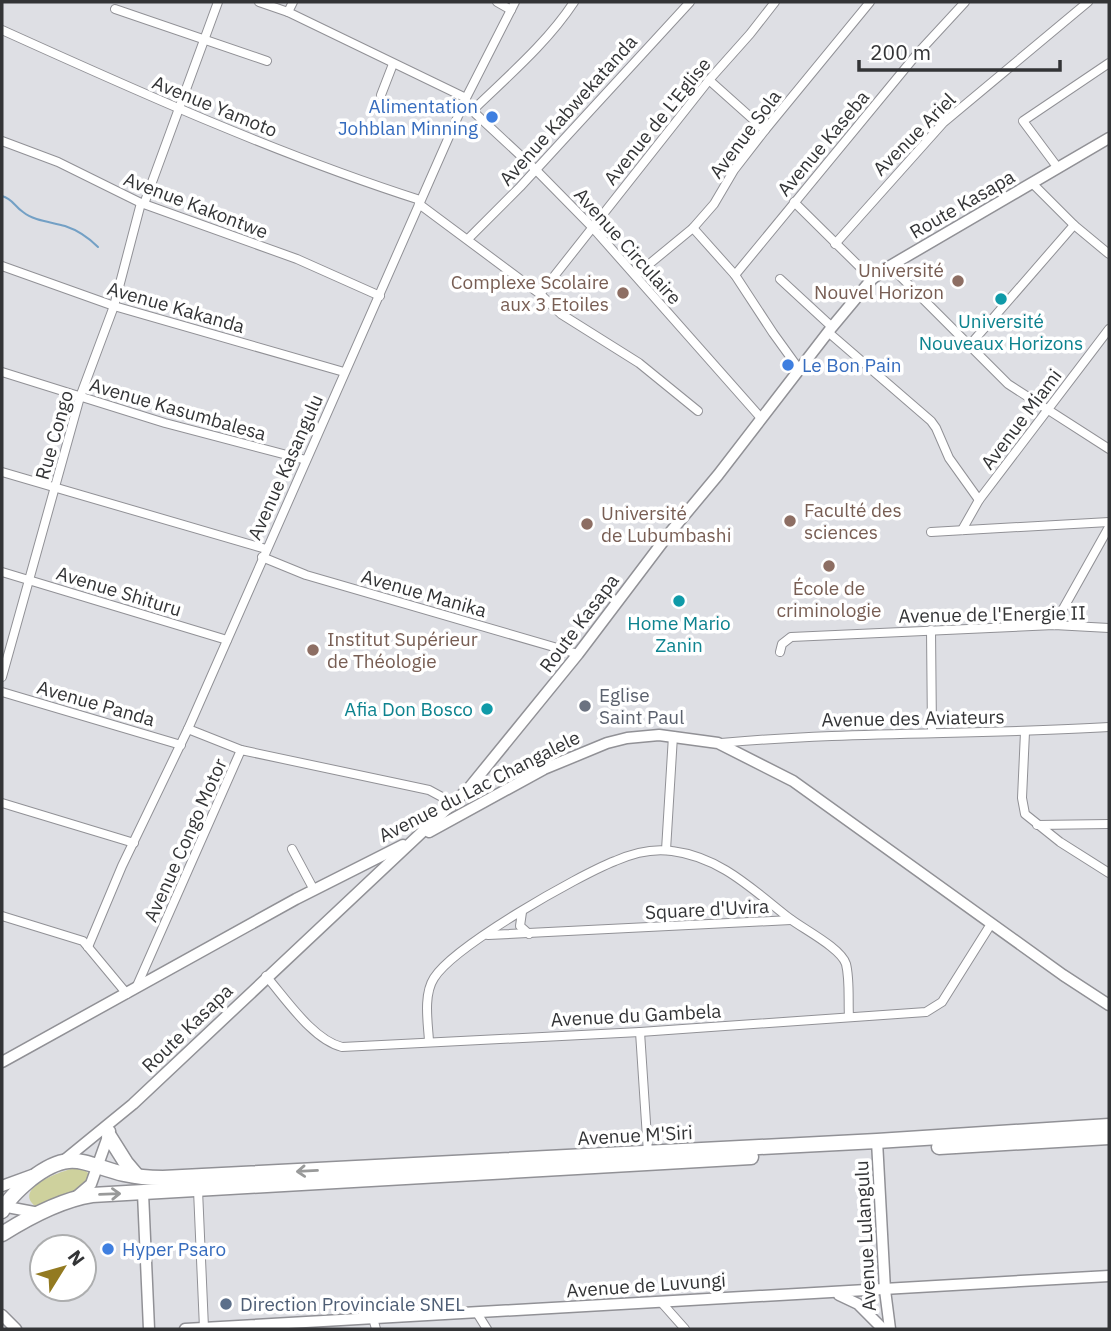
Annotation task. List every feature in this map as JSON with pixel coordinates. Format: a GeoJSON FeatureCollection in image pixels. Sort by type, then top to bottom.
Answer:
{"type":"FeatureCollection","features":[{"type":"Feature","properties":{"kind":"highway","name":"Avenue M'Siri"},"geometry":{"type":"LineString","coordinates":[[2,1234],[71,1199],[92,1195],[878,1146],[1109,1126]]}},
{"type":"Feature","properties":{"kind":"highway"},"geometry":{"type":"LineString","coordinates":[[111,1129],[126,1164],[137,1176]]}},
{"type":"Feature","properties":{"kind":"highway","name":"Avenue M'Siri"},"geometry":{"type":"LineString","coordinates":[[62,1162],[78,1160],[137,1176],[163,1178],[648,1153],[1109,1137]]}},
{"type":"Feature","properties":{"kind":"highway"},"geometry":{"type":"LineString","coordinates":[[3,1208],[19,1189],[41,1171],[62,1162]]}},
{"type":"Feature","properties":{"kind":"street"},"geometry":{"type":"LineString","coordinates":[[179,109],[218,2]]}},
{"type":"Feature","properties":{"kind":"street","name":"Avenue Circulaire"},"geometry":{"type":"LineString","coordinates":[[259,2],[288,12],[465,100],[593,228],[761,418]]}},
{"type":"Feature","properties":{"kind":"street"},"geometry":{"type":"LineString","coordinates":[[288,12],[293,2]]}},
{"type":"Feature","properties":{"kind":"street"},"geometry":{"type":"LineString","coordinates":[[497,2],[513,6]]}},
{"type":"Feature","properties":{"kind":"street"},"geometry":{"type":"LineString","coordinates":[[473,110],[526,59],[574,2]]}},
{"type":"Feature","properties":{"kind":"street","name":"Avenue Kabwekatanda"},"geometry":{"type":"LineString","coordinates":[[468,239],[690,2]]}},
{"type":"Feature","properties":{"kind":"street","name":"Avenue de L'Eglise"},"geometry":{"type":"LineString","coordinates":[[540,294],[709,80],[775,2]]}},
{"type":"Feature","properties":{"kind":"street","name":"Avenue Sola"},"geometry":{"type":"LineString","coordinates":[[636,275],[693,228],[714,204],[734,170],[870,2]]}},
{"type":"Feature","properties":{"kind":"street","name":"Avenue Kaseba"},"geometry":{"type":"LineString","coordinates":[[735,275],[917,54],[965,2]]}},
{"type":"Feature","properties":{"kind":"street","name":"Avenue Ariel"},"geometry":{"type":"LineString","coordinates":[[835,244],[943,123],[1088,2]]}},
{"type":"Feature","properties":{"kind":"street","name":"Avenue Kasangulu"},"geometry":{"type":"LineString","coordinates":[[88,947],[188,729],[465,100],[513,6]]}},
{"type":"Feature","properties":{"kind":"street"},"geometry":{"type":"LineString","coordinates":[[115,9],[267,61]]}},
{"type":"Feature","properties":{"kind":"street","name":"Avenue Yamoto"},"geometry":{"type":"LineString","coordinates":[[2,30],[179,109],[315,165],[419,202],[540,294],[561,314],[639,363],[698,411]]}},
{"type":"Feature","properties":{"kind":"street"},"geometry":{"type":"LineString","coordinates":[[381,95],[393,64]]}},
{"type":"Feature","properties":{"kind":"street"},"geometry":{"type":"LineString","coordinates":[[1058,168],[1023,121],[1109,64]]}},
{"type":"Feature","properties":{"kind":"street"},"geometry":{"type":"LineString","coordinates":[[709,80],[765,130]]}},
{"type":"Feature","properties":{"kind":"street","name":"Rue Congo"},"geometry":{"type":"LineString","coordinates":[[2,677],[80,397],[114,306],[143,204],[179,109]]}},
{"type":"Feature","properties":{"kind":"street","name":"Route Kasapa"},"geometry":{"type":"LineString","coordinates":[[62,1162],[111,1129],[266,976],[457,799],[578,654],[668,535],[872,279],[1109,138]]}},
{"type":"Feature","properties":{"kind":"street","name":"Avenue Kakontwe"},"geometry":{"type":"LineString","coordinates":[[2,141],[58,162],[143,204],[297,259],[380,296]]}},
{"type":"Feature","properties":{"kind":"street"},"geometry":{"type":"LineString","coordinates":[[1033,184],[1074,225],[1109,254]]}},
{"type":"Feature","properties":{"kind":"street"},"geometry":{"type":"LineString","coordinates":[[794,202],[872,279]]}},
{"type":"Feature","properties":{"kind":"street"},"geometry":{"type":"LineString","coordinates":[[968,347],[1074,225]]}},
{"type":"Feature","properties":{"kind":"street"},"geometry":{"type":"LineString","coordinates":[[693,228],[735,275],[759,314],[799,369]]}},
{"type":"Feature","properties":{"kind":"street","name":"Avenue Kakanda"},"geometry":{"type":"LineString","coordinates":[[2,266],[114,306],[344,372]]}},
{"type":"Feature","properties":{"kind":"street"},"geometry":{"type":"LineString","coordinates":[[890,266],[968,347],[1008,384],[1046,411],[1109,449]]}},
{"type":"Feature","properties":{"kind":"street"},"geometry":{"type":"LineString","coordinates":[[780,279],[930,421],[936,428],[946,452],[979,500]]}},
{"type":"Feature","properties":{"kind":"street","name":"Avenue Miami"},"geometry":{"type":"LineString","coordinates":[[962,530],[979,500],[1109,329]]}},
{"type":"Feature","properties":{"kind":"street","name":"Avenue Kasumbalesa"},"geometry":{"type":"LineString","coordinates":[[2,372],[227,441],[306,460]]}},
{"type":"Feature","properties":{"kind":"street","name":"Avenue Manika"},"geometry":{"type":"LineString","coordinates":[[2,472],[264,553],[306,575],[578,654]]}},
{"type":"Feature","properties":{"kind":"street"},"geometry":{"type":"LineString","coordinates":[[931,532],[1109,522]]}},
{"type":"Feature","properties":{"kind":"street"},"geometry":{"type":"LineString","coordinates":[[1054,625],[1109,527]]}},
{"type":"Feature","properties":{"kind":"street","name":"Avenue Shituru"},"geometry":{"type":"LineString","coordinates":[[2,572],[227,640]]}},
{"type":"Feature","properties":{"kind":"street","name":"Avenue de l'Energie II"},"geometry":{"type":"LineString","coordinates":[[780,652],[782,644],[791,637],[1054,625],[1109,628]]}},
{"type":"Feature","properties":{"kind":"street"},"geometry":{"type":"LineString","coordinates":[[931,630],[932,733]]}},
{"type":"Feature","properties":{"kind":"street","name":"Avenue Panda"},"geometry":{"type":"LineString","coordinates":[[2,692],[180,745]]}},
{"type":"Feature","properties":{"kind":"street","name":"Avenue des Aviateurs"},"geometry":{"type":"LineString","coordinates":[[718,743],[826,735],[1024,732],[1109,727]]}},
{"type":"Feature","properties":{"kind":"street"},"geometry":{"type":"LineString","coordinates":[[188,729],[241,750]]}},
{"type":"Feature","properties":{"kind":"street"},"geometry":{"type":"LineString","coordinates":[[1024,732],[1023,809],[1037,825],[1109,873]]}},
{"type":"Feature","properties":{"kind":"street"},"geometry":{"type":"LineString","coordinates":[[666,850],[673,736]]}},
{"type":"Feature","properties":{"kind":"street","name":"Avenue du Lac Changalele"},"geometry":{"type":"LineString","coordinates":[[2,1062],[314,890],[416,839],[544,769],[591,748],[628,738],[673,736],[718,743],[793,781],[1063,975],[1109,1005]]}},
{"type":"Feature","properties":{"kind":"street","name":"Avenue Congo Motor"},"geometry":{"type":"LineString","coordinates":[[131,992],[241,750],[429,790],[457,799]]}},
{"type":"Feature","properties":{"kind":"street"},"geometry":{"type":"LineString","coordinates":[[457,799],[471,809]]}},
{"type":"Feature","properties":{"kind":"street"},"geometry":{"type":"LineString","coordinates":[[2,803],[134,843]]}},
{"type":"Feature","properties":{"kind":"street"},"geometry":{"type":"LineString","coordinates":[[1037,825],[1109,824]]}},
{"type":"Feature","properties":{"kind":"street"},"geometry":{"type":"LineString","coordinates":[[292,849],[314,890]]}},
{"type":"Feature","properties":{"kind":"street","name":"Square d'Uvira"},"geometry":{"type":"LineString","coordinates":[[485,935],[613,861],[642,852],[666,850],[698,857],[730,871],[791,920]]}},
{"type":"Feature","properties":{"kind":"street"},"geometry":{"type":"LineString","coordinates":[[348,873],[360,889]]}},
{"type":"Feature","properties":{"kind":"street"},"geometry":{"type":"LineString","coordinates":[[522,912],[520,926],[530,934]]}},
{"type":"Feature","properties":{"kind":"street"},"geometry":{"type":"LineString","coordinates":[[2,916],[77,938],[88,947],[103,969],[131,992]]}},
{"type":"Feature","properties":{"kind":"street"},"geometry":{"type":"LineString","coordinates":[[791,920],[843,958],[846,965],[849,1017]]}},
{"type":"Feature","properties":{"kind":"street","name":"Square d'Uvira"},"geometry":{"type":"LineString","coordinates":[[485,935],[791,920]]}},
{"type":"Feature","properties":{"kind":"street","name":"Avenue du Gambela"},"geometry":{"type":"LineString","coordinates":[[266,976],[318,1035],[342,1047],[640,1032],[849,1017],[931,1011],[942,1002],[992,923]]}},
{"type":"Feature","properties":{"kind":"street"},"geometry":{"type":"LineString","coordinates":[[429,1041],[429,999],[434,978],[471,943],[485,935]]}},
{"type":"Feature","properties":{"kind":"street"},"geometry":{"type":"LineString","coordinates":[[640,1032],[648,1153]]}},
{"type":"Feature","properties":{"kind":"street"},"geometry":{"type":"LineString","coordinates":[[71,1199],[91,1184],[111,1129]]}},
{"type":"Feature","properties":{"kind":"street","name":"Avenue Lulangulu"},"geometry":{"type":"LineString","coordinates":[[878,1146],[885,1290],[890,1329]]}},
{"type":"Feature","properties":{"kind":"street"},"geometry":{"type":"LineString","coordinates":[[2,1186],[41,1171]]}},
{"type":"Feature","properties":{"kind":"street"},"geometry":{"type":"LineString","coordinates":[[197,1329],[198,1189]]}},
{"type":"Feature","properties":{"kind":"street"},"geometry":{"type":"LineString","coordinates":[[143,1193],[149,1329]]}},
{"type":"Feature","properties":{"kind":"street"},"geometry":{"type":"LineString","coordinates":[[3,1208],[39,1213]]}},
{"type":"Feature","properties":{"kind":"street","name":"Avenue de Luvungi"},"geometry":{"type":"LineString","coordinates":[[185,1329],[374,1324],[477,1313],[1109,1276]]}},
{"type":"Feature","properties":{"kind":"street"},"geometry":{"type":"LineString","coordinates":[[832,1293],[858,1304],[883,1329]]}},
{"type":"Feature","properties":{"kind":"street"},"geometry":{"type":"LineString","coordinates":[[661,1302],[685,1329]]}},
{"type":"Feature","properties":{"kind":"street"},"geometry":{"type":"LineString","coordinates":[[477,1313],[487,1329]]}},
{"type":"Feature","properties":{"kind":"street"},"geometry":{"type":"LineString","coordinates":[[2,1315],[16,1329]]}},
{"type":"Feature","properties":{"kind":"green space"},"geometry":{"type":"Polygon","coordinates":[[[82,1167],[90,1175],[84,1189],[38,1208],[30,1201],[34,1187],[42,1181],[64,1171],[82,1167]]]}},
{"type":"Feature","properties":{"kind":"waterway"},"geometry":{"type":"LineString","coordinates":[[2,196],[27,215],[69,228],[98,247]]}},
{"type":"Feature","properties":{"kind":"place","name":"Alimentation Johblan Minning"},"geometry":{"type":"Point","coordinates":[492,117]}},
{"type":"Feature","properties":{"kind":"place","name":"Université Nouvel Horizon"},"geometry":{"type":"Point","coordinates":[958,281]}},
{"type":"Feature","properties":{"kind":"place","name":"Complexe Scolaire aux 3 Etoiles"},"geometry":{"type":"Point","coordinates":[623,293]}},
{"type":"Feature","properties":{"kind":"place","name":"Université Nouveaux Horizons"},"geometry":{"type":"Point","coordinates":[1001,299]}},
{"type":"Feature","properties":{"kind":"place","name":"Le Bon Pain"},"geometry":{"type":"Point","coordinates":[788,365]}},
{"type":"Feature","properties":{"kind":"place","name":"Faculté des sciences"},"geometry":{"type":"Point","coordinates":[790,521]}},
{"type":"Feature","properties":{"kind":"place","name":"Université de Lubumbashi"},"geometry":{"type":"Point","coordinates":[587,524]}},
{"type":"Feature","properties":{"kind":"place","name":"École de criminologie"},"geometry":{"type":"Point","coordinates":[829,566]}},
{"type":"Feature","properties":{"kind":"place","name":"Home Mario Zanin"},"geometry":{"type":"Point","coordinates":[679,601]}},
{"type":"Feature","properties":{"kind":"place","name":"Institut Supérieur de Théologie"},"geometry":{"type":"Point","coordinates":[313,650]}},
{"type":"Feature","properties":{"kind":"place","name":"Eglise Saint Paul"},"geometry":{"type":"Point","coordinates":[585,706]}},
{"type":"Feature","properties":{"kind":"place","name":"Afia Don Bosco"},"geometry":{"type":"Point","coordinates":[487,709]}},
{"type":"Feature","properties":{"kind":"place","name":"Hyper Psaro"},"geometry":{"type":"Point","coordinates":[108,1249]}},
{"type":"Feature","properties":{"kind":"place","name":"Direction Provinciale SNEL"},"geometry":{"type":"Point","coordinates":[226,1304]}}]}
